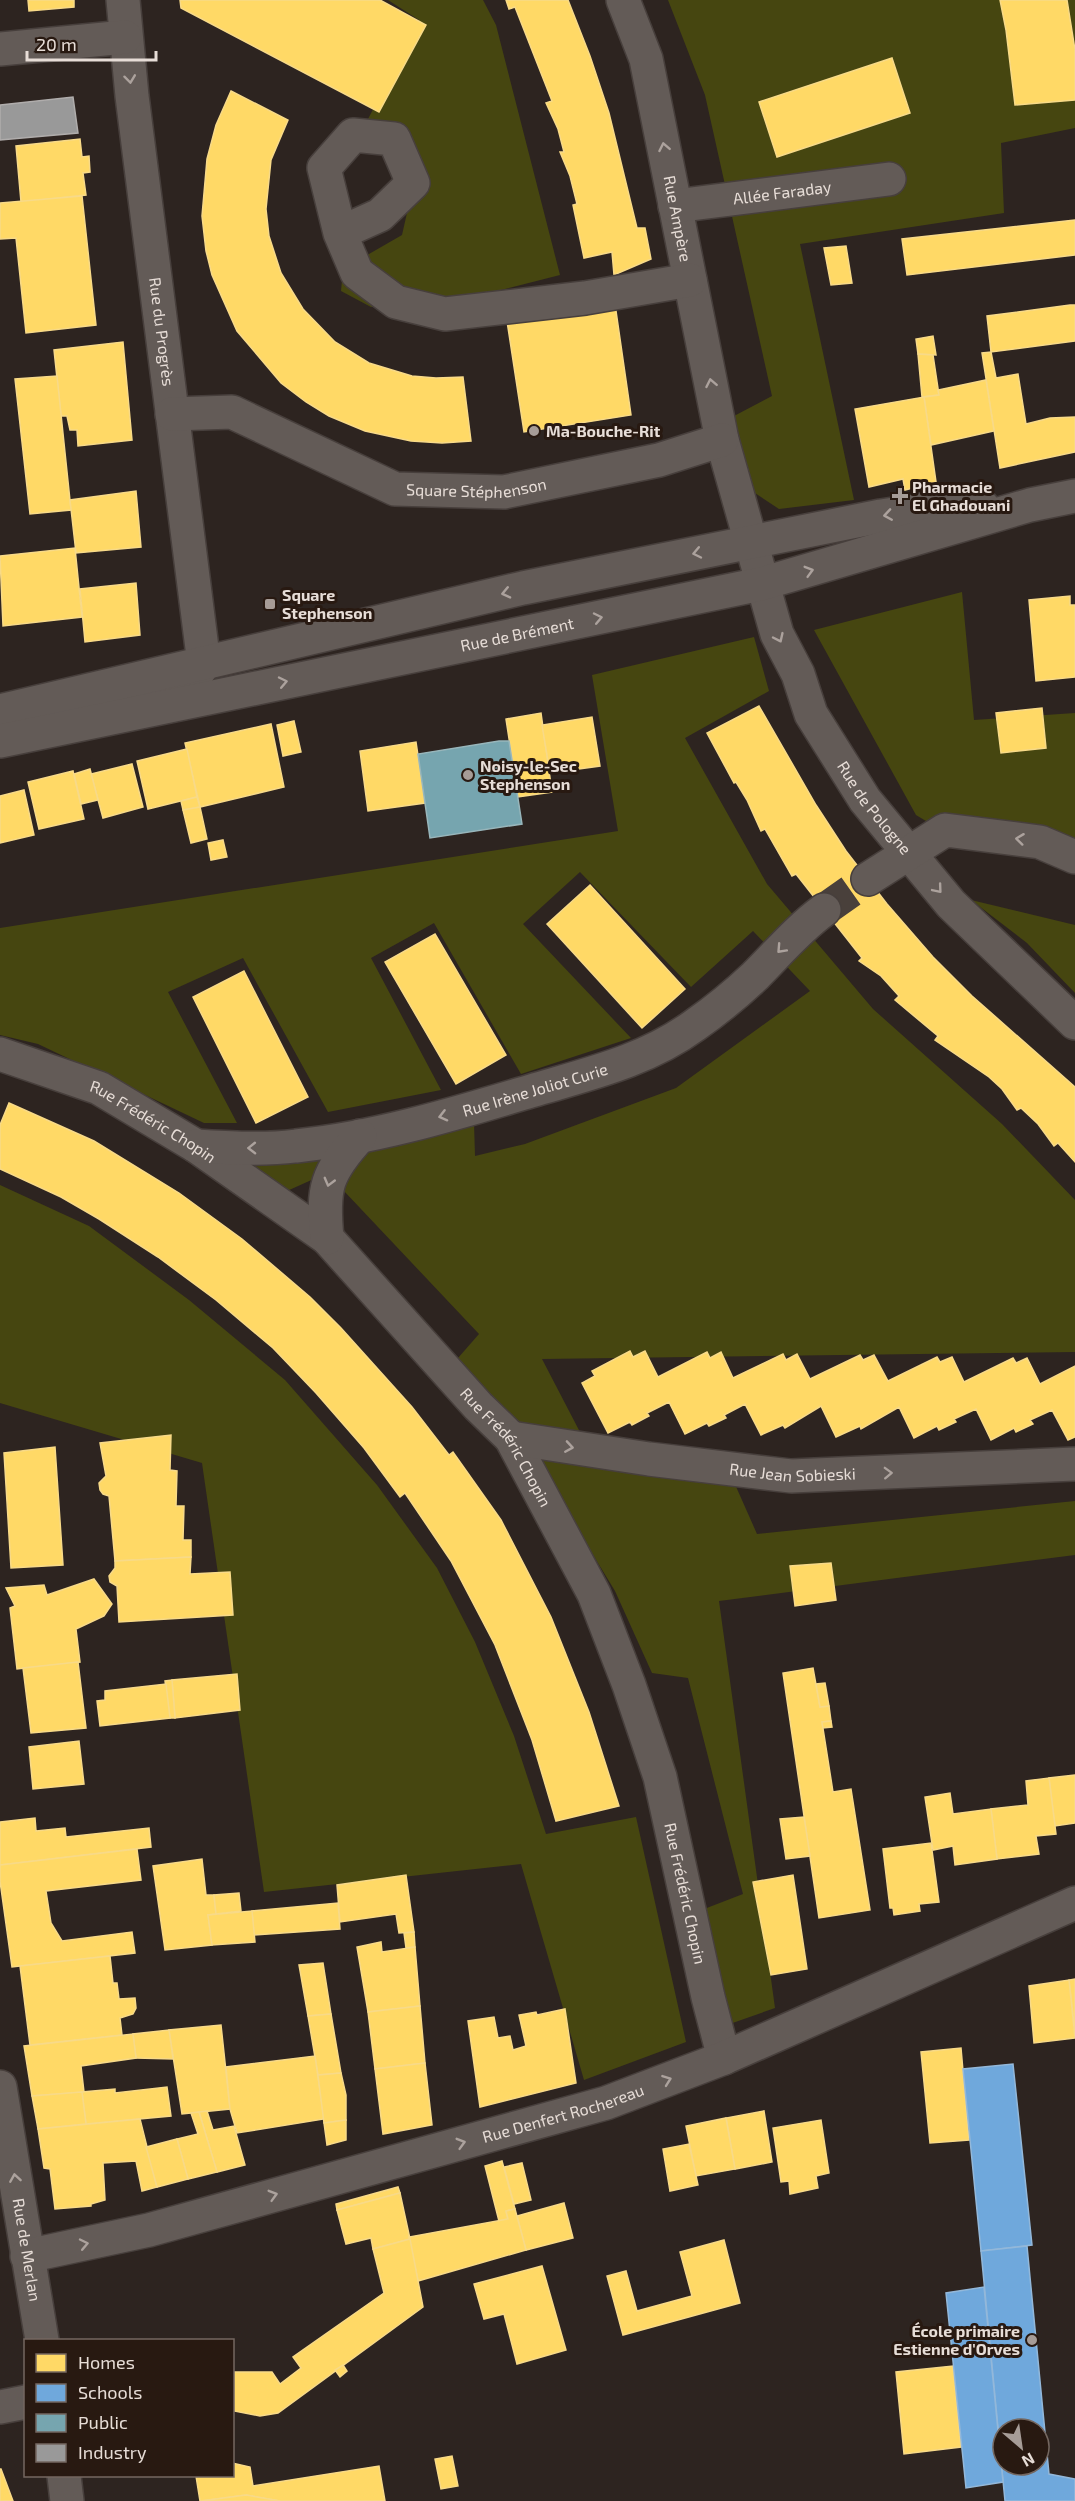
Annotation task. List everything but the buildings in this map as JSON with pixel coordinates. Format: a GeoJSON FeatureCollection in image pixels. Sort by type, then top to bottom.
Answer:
{"type":"FeatureCollection","features":[{"type":"Feature","properties":{"kind":"street","name":"Rue du Progrès"},"geometry":{"type":"LineString","coordinates":[[123,0],[125,37],[204,664]]}},
{"type":"Feature","properties":{"kind":"street","name":"Rue Ampère"},"geometry":{"type":"LineString","coordinates":[[622,0],[646,59],[722,440],[750,542]]}},
{"type":"Feature","properties":{"kind":"street"},"geometry":{"type":"LineString","coordinates":[[0,50],[125,37]]}},
{"type":"Feature","properties":{"kind":"street","name":"Allée Faraday"},"geometry":{"type":"LineString","coordinates":[[675,206],[889,178]]}},
{"type":"Feature","properties":{"kind":"street"},"geometry":{"type":"LineString","coordinates":[[340,233],[357,273],[396,302],[445,314],[591,297],[690,280]]}},
{"type":"Feature","properties":{"kind":"street","name":"Square Stéphenson"},"geometry":{"type":"LineString","coordinates":[[172,414],[232,412],[395,489],[504,492],[660,460],[722,440]]}},
{"type":"Feature","properties":{"kind":"street","name":"Rue de Brément"},"geometry":{"type":"LineString","coordinates":[[0,740],[761,584],[1030,506],[1075,496]]}},
{"type":"Feature","properties":{"kind":"street","name":"Rue de Brément"},"geometry":{"type":"LineString","coordinates":[[0,711],[524,588],[750,542],[927,509],[1030,506]]}},
{"type":"Feature","properties":{"kind":"street","name":"Rue de Pologne"},"geometry":{"type":"LineString","coordinates":[[750,542],[777,633],[798,674],[811,714],[865,800],[951,904],[1075,1023]]}},
{"type":"Feature","properties":{"kind":"street"},"geometry":{"type":"LineString","coordinates":[[0,740],[57,715],[190,683],[204,664],[244,690]]}},
{"type":"Feature","properties":{"kind":"street"},"geometry":{"type":"LineString","coordinates":[[868,879],[945,830],[1040,842],[1075,857]]}},
{"type":"Feature","properties":{"kind":"street","name":"Rue Irène Joliot Curie"},"geometry":{"type":"LineString","coordinates":[[196,1146],[295,1147],[360,1136],[457,1113],[646,1055],[695,1026],[754,977],[803,925],[824,910]]}},
{"type":"Feature","properties":{"kind":"street","name":"Rue Frédéric Chopin"},"geometry":{"type":"LineString","coordinates":[[0,1054],[99,1088],[196,1146],[327,1238],[478,1406],[511,1438],[594,1594],[629,1685],[660,1777],[708,1997],[724,2058]]}},
{"type":"Feature","properties":{"kind":"street"},"geometry":{"type":"LineString","coordinates":[[327,1238],[323,1204],[330,1175],[340,1158],[360,1136]]}},
{"type":"Feature","properties":{"kind":"street","name":"Rue Jean Sobieski"},"geometry":{"type":"LineString","coordinates":[[511,1438],[649,1459],[791,1476],[1075,1464]]}},
{"type":"Feature","properties":{"kind":"street","name":"Rue Denfert Rochereau"},"geometry":{"type":"LineString","coordinates":[[27,2256],[149,2230],[594,2106],[724,2058],[1075,1903]]}},
{"type":"Feature","properties":{"kind":"street","name":"Rue de Merlan"},"geometry":{"type":"LineString","coordinates":[[0,2087],[42,2339]]}},
{"type":"Feature","properties":{"kind":"street"},"geometry":{"type":"LineString","coordinates":[[0,2407],[24,2402]]}},
{"type":"Feature","properties":{"kind":"street"},"geometry":{"type":"LineString","coordinates":[[64,2477],[67,2501]]}},
{"type":"Feature","properties":{"kind":"shaded area"},"geometry":{"type":"Polygon","coordinates":[[[388,0],[483,0],[496,25],[560,275],[493,292],[371,307],[341,291],[343,269],[402,235],[409,204],[367,121],[419,20],[388,0]]]}},
{"type":"Feature","properties":{"kind":"shaded area"},"geometry":{"type":"Polygon","coordinates":[[[668,0],[1075,0],[1075,128],[1001,143],[1004,213],[800,244],[854,500],[779,509],[746,487],[734,416],[772,396],[705,95],[668,0]]]}},
{"type":"Feature","properties":{"kind":"shaded area"},"geometry":{"type":"Polygon","coordinates":[[[962,592],[974,720],[1075,713],[1075,857],[956,839],[916,815],[814,630],[962,592]]]}},
{"type":"Feature","properties":{"kind":"shaded area"},"geometry":{"type":"Polygon","coordinates":[[[754,637],[769,691],[685,738],[767,884],[873,1009],[1002,1124],[1075,1200],[1075,1352],[542,1359],[581,1434],[722,1455],[757,1534],[1075,1501],[1075,1555],[719,1601],[775,2008],[724,2026],[699,1911],[743,1894],[688,1678],[652,1673],[615,1591],[539,1466],[458,1358],[479,1334],[327,1173],[287,1191],[237,1158],[474,1123],[475,1156],[525,1144],[676,1088],[810,991],[753,931],[691,987],[580,872],[523,924],[631,1038],[521,1074],[434,923],[371,958],[441,1090],[328,1112],[243,958],[168,992],[237,1123],[204,1123],[38,1044],[0,1035],[0,928],[618,831],[592,675],[754,637]]]}},
{"type":"Feature","properties":{"kind":"shaded area"},"geometry":{"type":"Polygon","coordinates":[[[971,900],[1075,925],[1075,993],[1027,943],[971,900]]]}},
{"type":"Feature","properties":{"kind":"shaded area"},"geometry":{"type":"Polygon","coordinates":[[[0,1185],[89,1226],[189,1300],[285,1380],[377,1485],[437,1568],[475,1642],[514,1736],[546,1834],[636,1817],[686,2042],[584,2080],[521,1864],[264,1892],[202,1463],[0,1403],[0,1185]]]}},
{"type":"Feature","properties":{"kind":"tunnel"},"geometry":{"type":"LineString","coordinates":[[824,910],[868,879]]}},
{"type":"Feature","properties":{"kind":"place","name":"Ma-Bouche-Rit"},"geometry":{"type":"Point","coordinates":[534,431]}},
{"type":"Feature","properties":{"kind":"place","name":"Pharmacie El Ghadouani"},"geometry":{"type":"Point","coordinates":[900,496]}},
{"type":"Feature","properties":{"kind":"place","name":"Square Stephenson"},"geometry":{"type":"Point","coordinates":[270,604]}},
{"type":"Feature","properties":{"kind":"place","name":"Noisy-le-Sec Stephenson"},"geometry":{"type":"Point","coordinates":[468,775]}},
{"type":"Feature","properties":{"kind":"place","name":"École primaire Estienne d'Orves"},"geometry":{"type":"Point","coordinates":[1032,2340]}}]}
